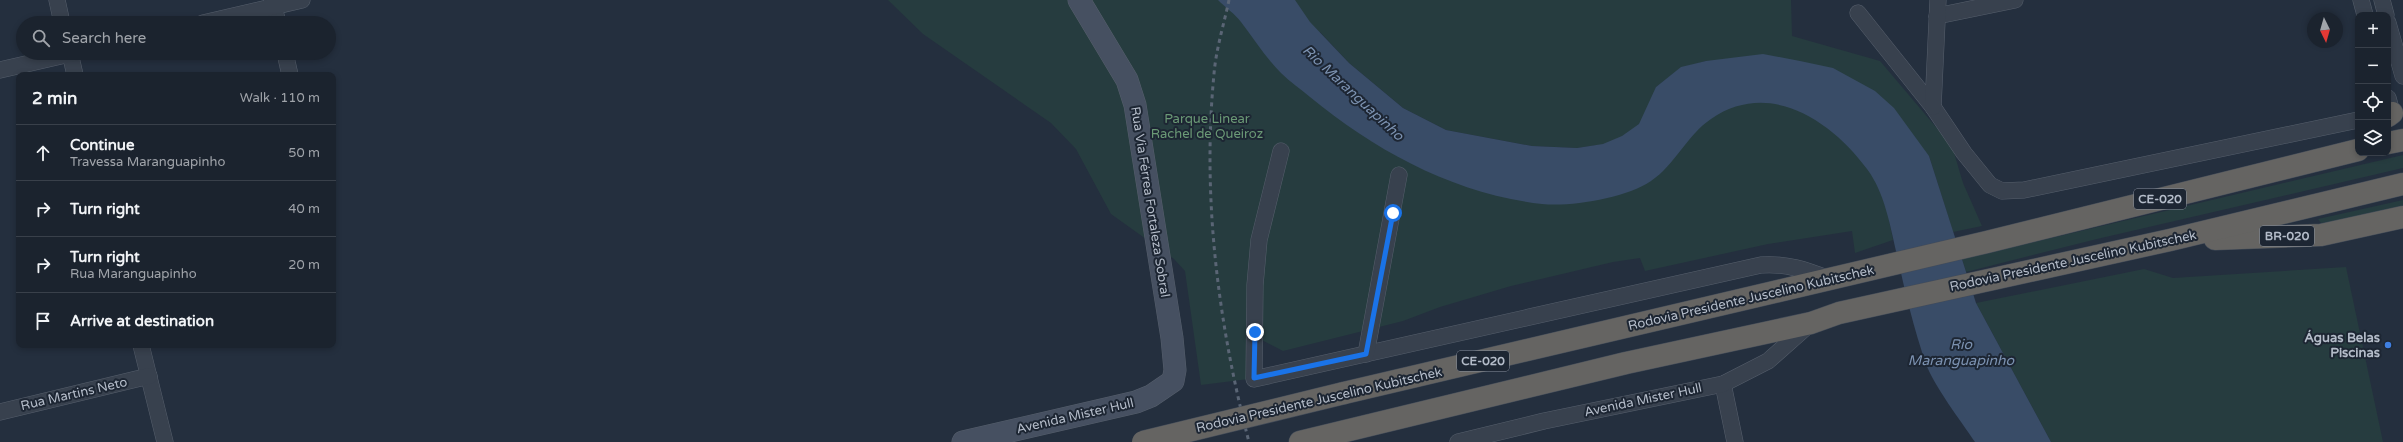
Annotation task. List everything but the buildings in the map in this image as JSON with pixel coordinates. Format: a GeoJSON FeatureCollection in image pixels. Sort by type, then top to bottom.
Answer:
{"type":"FeatureCollection","features":[{"type":"Feature","properties":{"kind":"highway"},"geometry":{"type":"LineString","coordinates":[[2332,156],[2355,139]]}},
{"type":"Feature","properties":{"kind":"highway"},"geometry":{"type":"LineString","coordinates":[[2391,142],[2403,140]]}},
{"type":"Feature","properties":{"kind":"highway","name":"Rodovia Presidente Juscelino Kubitschek"},"geometry":{"type":"LineString","coordinates":[[1143,442],[1344,393],[1986,242],[2355,151]]}},
{"type":"Feature","properties":{"kind":"highway","name":"Rodovia Presidente Juscelino Kubitschek"},"geometry":{"type":"LineString","coordinates":[[1300,442],[1626,363],[1810,323],[1839,313],[2170,240],[2403,184]]}},
{"type":"Feature","properties":{"kind":"highway","name":"BR-020"},"geometry":{"type":"LineString","coordinates":[[2170,240],[2321,235],[2403,217]]}},
{"type":"Feature","properties":{"kind":"main road","name":"Rua Via Férrea Fortaleza Sobral"},"geometry":{"type":"LineString","coordinates":[[1079,0],[1127,80],[1135,105],[1175,370]]}},
{"type":"Feature","properties":{"kind":"main road","name":"Avenida Mister Hull"},"geometry":{"type":"LineString","coordinates":[[963,442],[1136,402],[1173,381],[1175,370]]}},
{"type":"Feature","properties":{"kind":"street"},"geometry":{"type":"LineString","coordinates":[[57,0],[60,16]]}},
{"type":"Feature","properties":{"kind":"street"},"geometry":{"type":"LineString","coordinates":[[228,16],[273,3],[302,0]]}},
{"type":"Feature","properties":{"kind":"street"},"geometry":{"type":"LineString","coordinates":[[1933,107],[1938,8],[2015,0]]}},
{"type":"Feature","properties":{"kind":"street"},"geometry":{"type":"LineString","coordinates":[[2361,0],[2364,12]]}},
{"type":"Feature","properties":{"kind":"street"},"geometry":{"type":"LineString","coordinates":[[2382,0],[2385,12]]}},
{"type":"Feature","properties":{"kind":"street"},"geometry":{"type":"LineString","coordinates":[[273,3],[276,16]]}},
{"type":"Feature","properties":{"kind":"street"},"geometry":{"type":"LineString","coordinates":[[1858,13],[1933,107],[1980,174],[1996,188],[2002,191],[2012,192],[2355,121]]}},
{"type":"Feature","properties":{"kind":"street"},"geometry":{"type":"LineString","coordinates":[[2391,34],[2403,76]]}},
{"type":"Feature","properties":{"kind":"street"},"geometry":{"type":"LineString","coordinates":[[0,70],[42,60]]}},
{"type":"Feature","properties":{"kind":"street"},"geometry":{"type":"LineString","coordinates":[[72,60],[74,72]]}},
{"type":"Feature","properties":{"kind":"street"},"geometry":{"type":"LineString","coordinates":[[287,60],[289,72]]}},
{"type":"Feature","properties":{"kind":"street"},"geometry":{"type":"LineString","coordinates":[[1282,151],[1259,240],[1255,285],[1254,378],[1760,265],[1778,264],[1795,267],[1834,278]]}},
{"type":"Feature","properties":{"kind":"street"},"geometry":{"type":"LineString","coordinates":[[1366,354],[1399,175]]}},
{"type":"Feature","properties":{"kind":"street","name":"Avenida Mister Hull"},"geometry":{"type":"LineString","coordinates":[[1458,442],[1544,421],[1723,384],[1768,361],[1810,323]]}},
{"type":"Feature","properties":{"kind":"street"},"geometry":{"type":"LineString","coordinates":[[142,348],[165,442]]}},
{"type":"Feature","properties":{"kind":"street","name":"Rua Martins Neto"},"geometry":{"type":"LineString","coordinates":[[0,412],[148,376]]}},
{"type":"Feature","properties":{"kind":"street"},"geometry":{"type":"LineString","coordinates":[[1723,384],[1735,442]]}},
{"type":"Feature","properties":{"kind":"green space","name":"Parque Linear Rachel de Queiroz"},"geometry":{"type":"Polygon","coordinates":[[[888,0],[1791,0],[1792,36],[1880,61],[1952,146],[1963,183],[1982,226],[1953,232],[1929,156],[1706,61],[1681,68],[1656,87],[1791,99],[1898,165],[1889,220],[1893,240],[1855,253],[1852,231],[1768,244],[1645,271],[1640,258],[1613,262],[1511,286],[1440,307],[1403,321],[1283,351],[1248,333],[1249,379],[1201,385],[1185,271],[1174,259],[1111,214],[1076,149],[1051,123],[923,34],[888,0]],[[1320,32],[1312,56],[1494,168],[1598,145],[1577,148],[1532,146],[1446,130],[1403,108],[1349,63],[1320,32]]]}},
{"type":"Feature","properties":{"kind":"green space"},"geometry":{"type":"Polygon","coordinates":[[[2403,155],[2403,168],[2097,239],[1966,272],[1962,259],[2403,155]]]}},
{"type":"Feature","properties":{"kind":"green space"},"geometry":{"type":"Polygon","coordinates":[[[2403,200],[2403,208],[2341,221],[2321,223],[2318,219],[2403,200]]]}},
{"type":"Feature","properties":{"kind":"green space"},"geometry":{"type":"Polygon","coordinates":[[[2346,267],[2383,442],[2051,442],[1976,303],[2144,269],[2173,278],[2346,267]]]}},
{"type":"Feature","properties":{"kind":"water","name":"Rio Maranguapinho"},"geometry":{"type":"Polygon","coordinates":[[[1218,0],[1295,0],[1310,22],[1349,63],[1403,108],[1446,130],[1532,146],[1577,148],[1603,144],[1622,136],[1639,124],[1656,87],[1681,67],[1706,61],[1763,54],[1833,68],[1875,91],[1894,108],[1929,156],[1976,303],[2051,442],[1975,442],[1941,393],[1926,364],[1910,310],[1883,199],[1878,188],[1867,169],[1852,151],[1836,135],[1817,121],[1797,111],[1776,104],[1755,103],[1733,108],[1711,119],[1695,133],[1667,167],[1651,181],[1628,192],[1613,197],[1583,203],[1554,205],[1510,199],[1478,191],[1448,180],[1418,167],[1362,136],[1284,76],[1270,61],[1239,19],[1218,0]]]}},
{"type":"Feature","properties":{"kind":"railway"},"geometry":{"type":"LineString","coordinates":[[1229,0],[1218,46],[1214,74],[1210,167],[1212,213],[1215,260],[1221,306],[1238,397],[1249,442]]}},
{"type":"Feature","properties":{"kind":"place","name":"Águas Belas Piscinas"},"geometry":{"type":"Point","coordinates":[2388,345]}},
{"type":"Feature","properties":{"kind":"route"},"geometry":{"type":"LineString","coordinates":[[1255,332],[1254,378],[1366,354],[1380,273],[1393,213]]}}]}
